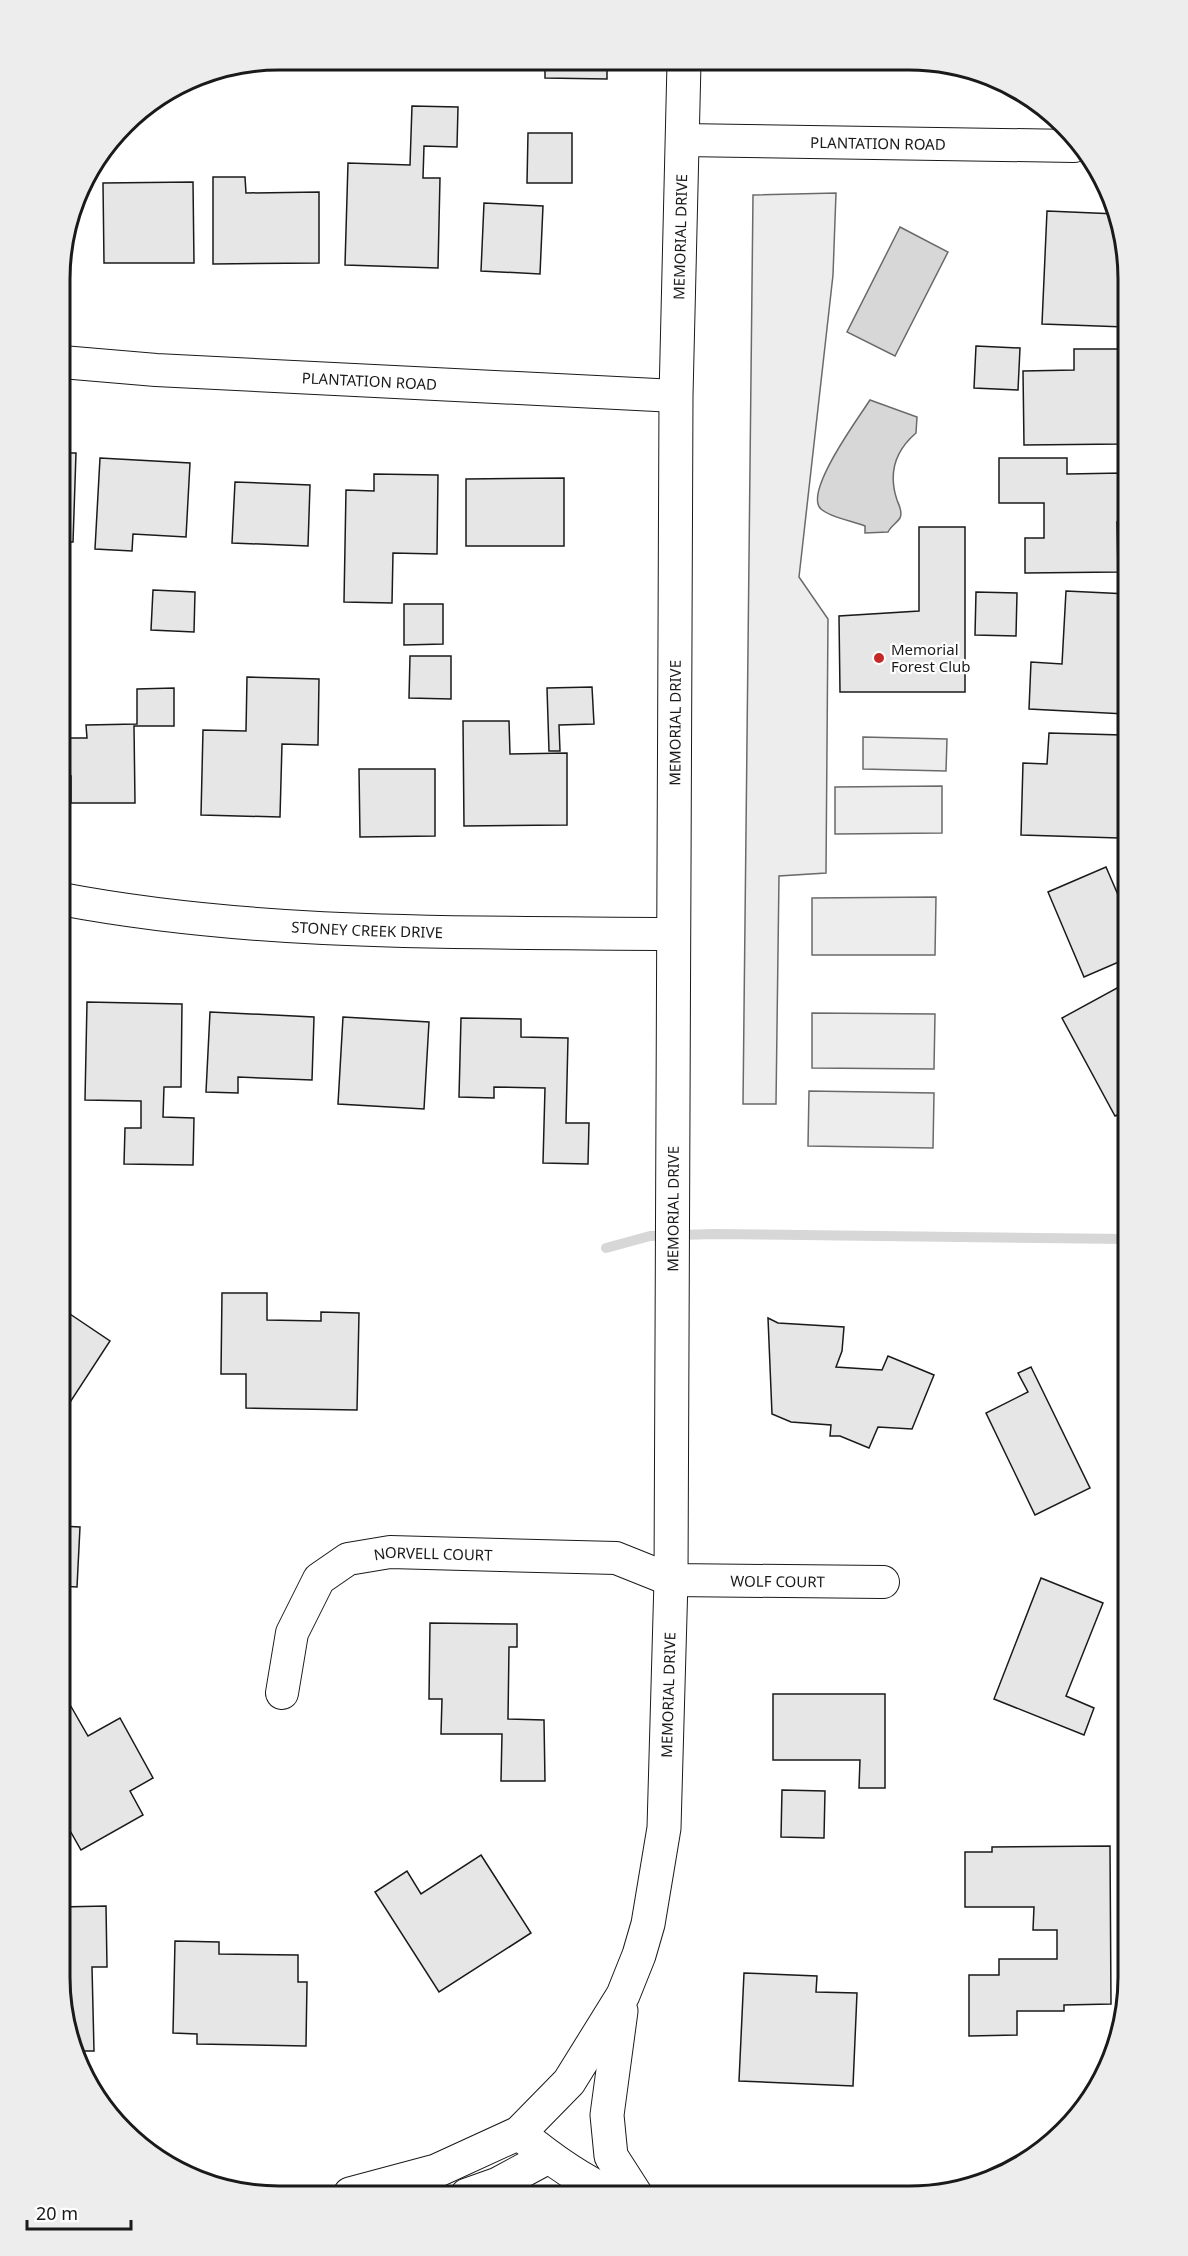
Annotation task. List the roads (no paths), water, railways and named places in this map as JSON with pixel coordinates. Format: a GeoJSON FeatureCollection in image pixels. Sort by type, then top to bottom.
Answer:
{"type":"FeatureCollection","features":[{"type":"Feature","properties":{"kind":"street","name":"MEMORIAL DRIVE"},"geometry":{"type":"LineString","coordinates":[[380,2186],[436,2171],[519,2133],[569,2082],[623,1995],[648,1924],[664,1828],[671,1580],[676,396],[684,70]]}},
{"type":"Feature","properties":{"kind":"street","name":"PLANTATION ROAD"},"geometry":{"type":"LineString","coordinates":[[682,140],[1069,146]]}},
{"type":"Feature","properties":{"kind":"street","name":"PLANTATION ROAD"},"geometry":{"type":"LineString","coordinates":[[70,364],[156,370],[676,396]]}},
{"type":"Feature","properties":{"kind":"street","name":"STONEY CREEK DRIVE"},"geometry":{"type":"LineString","coordinates":[[70,900],[163,914],[412,932],[674,934]]}},
{"type":"Feature","properties":{"kind":"street","name":"NORVELL COURT"},"geometry":{"type":"LineString","coordinates":[[282,1693],[292,1633],[319,1579],[348,1559],[390,1552],[616,1558],[671,1580]]}},
{"type":"Feature","properties":{"kind":"street","name":"WOLF COURT"},"geometry":{"type":"LineString","coordinates":[[671,1580],[883,1582]]}},
{"type":"Feature","properties":{"kind":"street"},"geometry":{"type":"LineString","coordinates":[[623,1995],[607,2115],[611,2156],[630,2186]]}},
{"type":"Feature","properties":{"kind":"street"},"geometry":{"type":"LineString","coordinates":[[519,2133],[548,2157],[593,2186]]}},
{"type":"Feature","properties":{"kind":"street"},"geometry":{"type":"LineString","coordinates":[[492,2186],[548,2157]]}},
{"type":"Feature","properties":{"kind":"waterway"},"geometry":{"type":"LineString","coordinates":[[606,1248],[650,1236],[713,1234],[1117,1239]]}},
{"type":"Feature","properties":{"kind":"place","name":"Memorial Forest Club"},"geometry":{"type":"Point","coordinates":[879,658]}}]}
